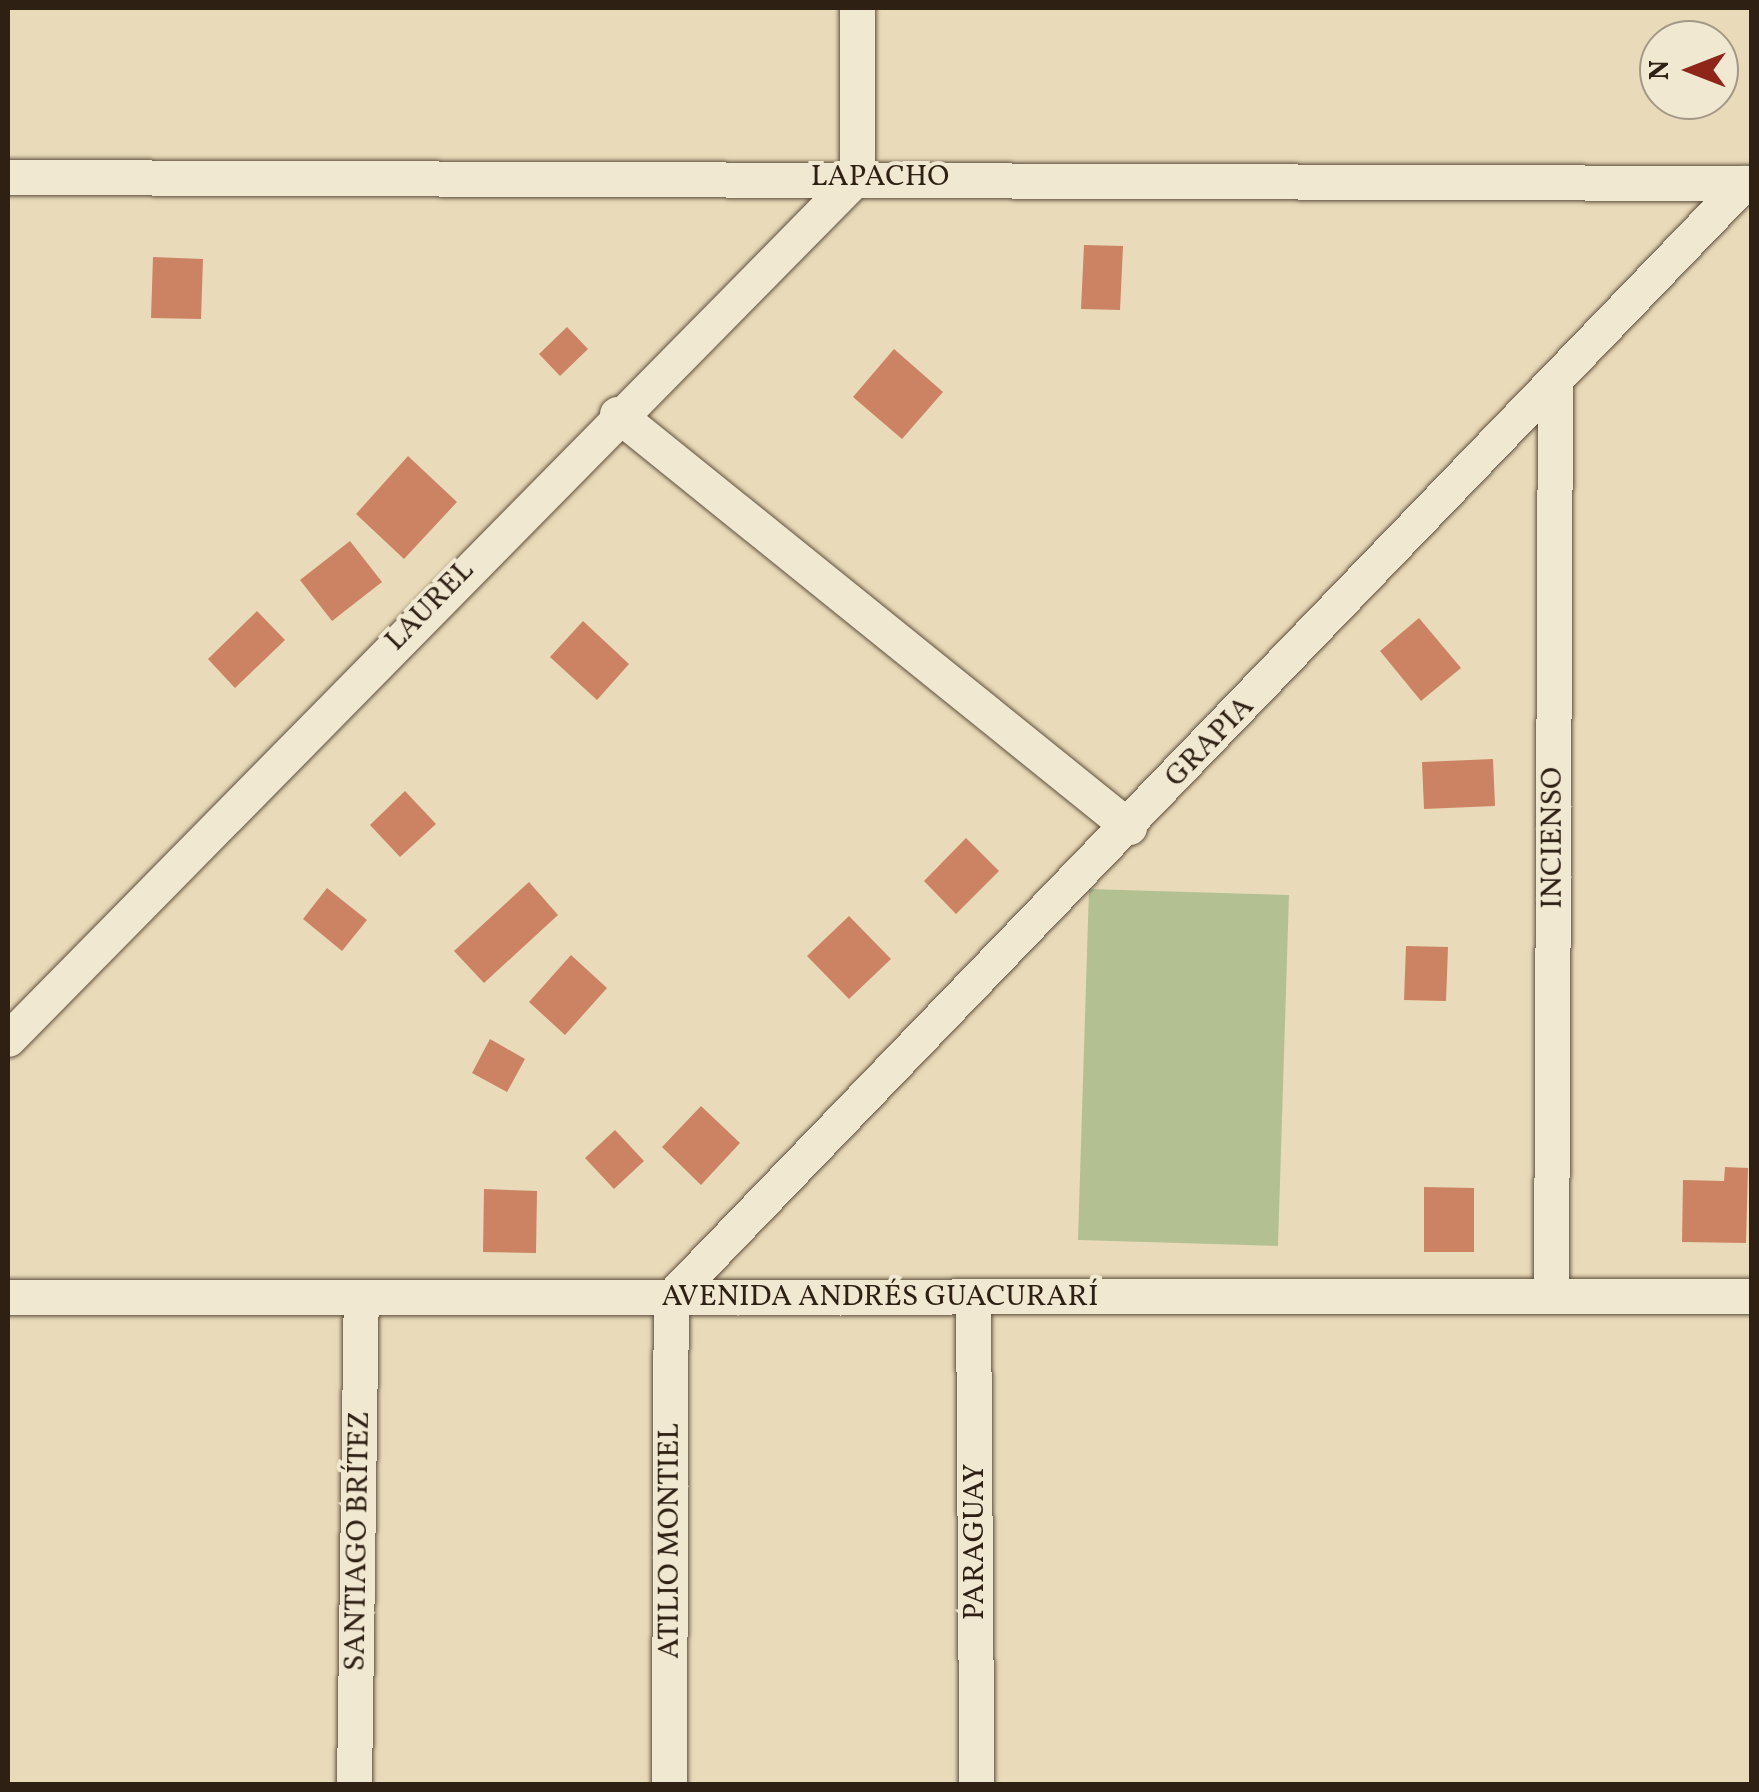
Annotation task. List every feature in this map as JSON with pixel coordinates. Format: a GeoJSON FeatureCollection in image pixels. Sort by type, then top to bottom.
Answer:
{"type":"FeatureCollection","features":[{"type":"Feature","properties":{"kind":"street"},"geometry":{"type":"LineString","coordinates":[[856,177],[858,8]]}},
{"type":"Feature","properties":{"kind":"street","name":"LAPACHO"},"geometry":{"type":"LineString","coordinates":[[8,176],[1748,182]]}},
{"type":"Feature","properties":{"kind":"street","name":"LAUREL"},"geometry":{"type":"LineString","coordinates":[[8,1039],[617,414],[856,177]]}},
{"type":"Feature","properties":{"kind":"street","name":"GRAPIA"},"geometry":{"type":"LineString","coordinates":[[671,1297],[1748,182]]}},
{"type":"Feature","properties":{"kind":"street","name":"INCIENSO"},"geometry":{"type":"LineString","coordinates":[[1551,1296],[1554,381]]}},
{"type":"Feature","properties":{"kind":"street"},"geometry":{"type":"LineString","coordinates":[[617,414],[1129,827]]}},
{"type":"Feature","properties":{"kind":"street","name":"AVENIDA ANDRÉS GUACURARÍ"},"geometry":{"type":"LineString","coordinates":[[8,1297],[1752,1296]]}},
{"type":"Feature","properties":{"kind":"street","name":"SANTIAGO BRÍTEZ"},"geometry":{"type":"LineString","coordinates":[[354,1784],[361,1297]]}},
{"type":"Feature","properties":{"kind":"street","name":"ATILIO MONTIEL"},"geometry":{"type":"LineString","coordinates":[[669,1784],[671,1297]]}},
{"type":"Feature","properties":{"kind":"street","name":"PARAGUAY"},"geometry":{"type":"LineString","coordinates":[[973,1298],[976,1784]]}},
{"type":"Feature","properties":{"kind":"green space"},"geometry":{"type":"Polygon","coordinates":[[[1089,889],[1289,895],[1278,1246],[1078,1240],[1089,889]]]}},
{"type":"Feature","properties":{"kind":"building"},"geometry":{"type":"Polygon","coordinates":[[[1084,245],[1123,246],[1120,310],[1081,309],[1084,245]]]}},
{"type":"Feature","properties":{"kind":"building"},"geometry":{"type":"Polygon","coordinates":[[[153,257],[203,259],[201,319],[151,318],[153,257]]]}},
{"type":"Feature","properties":{"kind":"building"},"geometry":{"type":"Polygon","coordinates":[[[567,327],[588,349],[560,376],[539,354],[567,327]]]}},
{"type":"Feature","properties":{"kind":"building"},"geometry":{"type":"Polygon","coordinates":[[[894,349],[943,392],[902,439],[853,397],[894,349]]]}},
{"type":"Feature","properties":{"kind":"building"},"geometry":{"type":"Polygon","coordinates":[[[408,456],[457,502],[404,559],[356,514],[408,456]]]}},
{"type":"Feature","properties":{"kind":"building"},"geometry":{"type":"Polygon","coordinates":[[[350,541],[382,582],[332,621],[300,580],[350,541]]]}},
{"type":"Feature","properties":{"kind":"building"},"geometry":{"type":"Polygon","coordinates":[[[257,611],[285,640],[235,688],[208,659],[257,611]]]}},
{"type":"Feature","properties":{"kind":"building"},"geometry":{"type":"Polygon","coordinates":[[[1419,618],[1461,668],[1421,701],[1380,651],[1419,618]]]}},
{"type":"Feature","properties":{"kind":"building"},"geometry":{"type":"Polygon","coordinates":[[[583,621],[629,664],[597,700],[550,657],[583,621]]]}},
{"type":"Feature","properties":{"kind":"building"},"geometry":{"type":"Polygon","coordinates":[[[1493,759],[1495,806],[1424,809],[1422,762],[1493,759]]]}},
{"type":"Feature","properties":{"kind":"building"},"geometry":{"type":"Polygon","coordinates":[[[405,791],[436,824],[400,857],[370,825],[405,791]]]}},
{"type":"Feature","properties":{"kind":"building"},"geometry":{"type":"Polygon","coordinates":[[[966,838],[999,871],[956,914],[924,881],[966,838]]]}},
{"type":"Feature","properties":{"kind":"building"},"geometry":{"type":"Polygon","coordinates":[[[529,882],[558,915],[484,983],[454,951],[529,882]]]}},
{"type":"Feature","properties":{"kind":"building"},"geometry":{"type":"Polygon","coordinates":[[[327,888],[367,920],[342,951],[303,919],[327,888]]]}},
{"type":"Feature","properties":{"kind":"building"},"geometry":{"type":"Polygon","coordinates":[[[849,916],[891,959],[849,999],[807,956],[849,916]]]}},
{"type":"Feature","properties":{"kind":"building"},"geometry":{"type":"Polygon","coordinates":[[[1406,946],[1448,947],[1446,1001],[1404,1000],[1406,946]]]}},
{"type":"Feature","properties":{"kind":"building"},"geometry":{"type":"Polygon","coordinates":[[[571,955],[607,988],[565,1035],[529,1002],[571,955]]]}},
{"type":"Feature","properties":{"kind":"building"},"geometry":{"type":"Polygon","coordinates":[[[490,1039],[525,1059],[507,1092],[472,1073],[490,1039]]]}},
{"type":"Feature","properties":{"kind":"building"},"geometry":{"type":"Polygon","coordinates":[[[701,1106],[740,1143],[701,1185],[662,1147],[701,1106]]]}},
{"type":"Feature","properties":{"kind":"building"},"geometry":{"type":"Polygon","coordinates":[[[615,1130],[644,1161],[614,1189],[585,1158],[615,1130]]]}},
{"type":"Feature","properties":{"kind":"building"},"geometry":{"type":"Polygon","coordinates":[[[1725,1167],[1748,1168],[1746,1243],[1682,1242],[1683,1180],[1724,1181],[1725,1167]]]}},
{"type":"Feature","properties":{"kind":"building"},"geometry":{"type":"Polygon","coordinates":[[[1424,1187],[1474,1188],[1474,1252],[1424,1252],[1424,1187]]]}},
{"type":"Feature","properties":{"kind":"building"},"geometry":{"type":"Polygon","coordinates":[[[484,1189],[537,1191],[536,1253],[483,1252],[484,1189]]]}}]}
